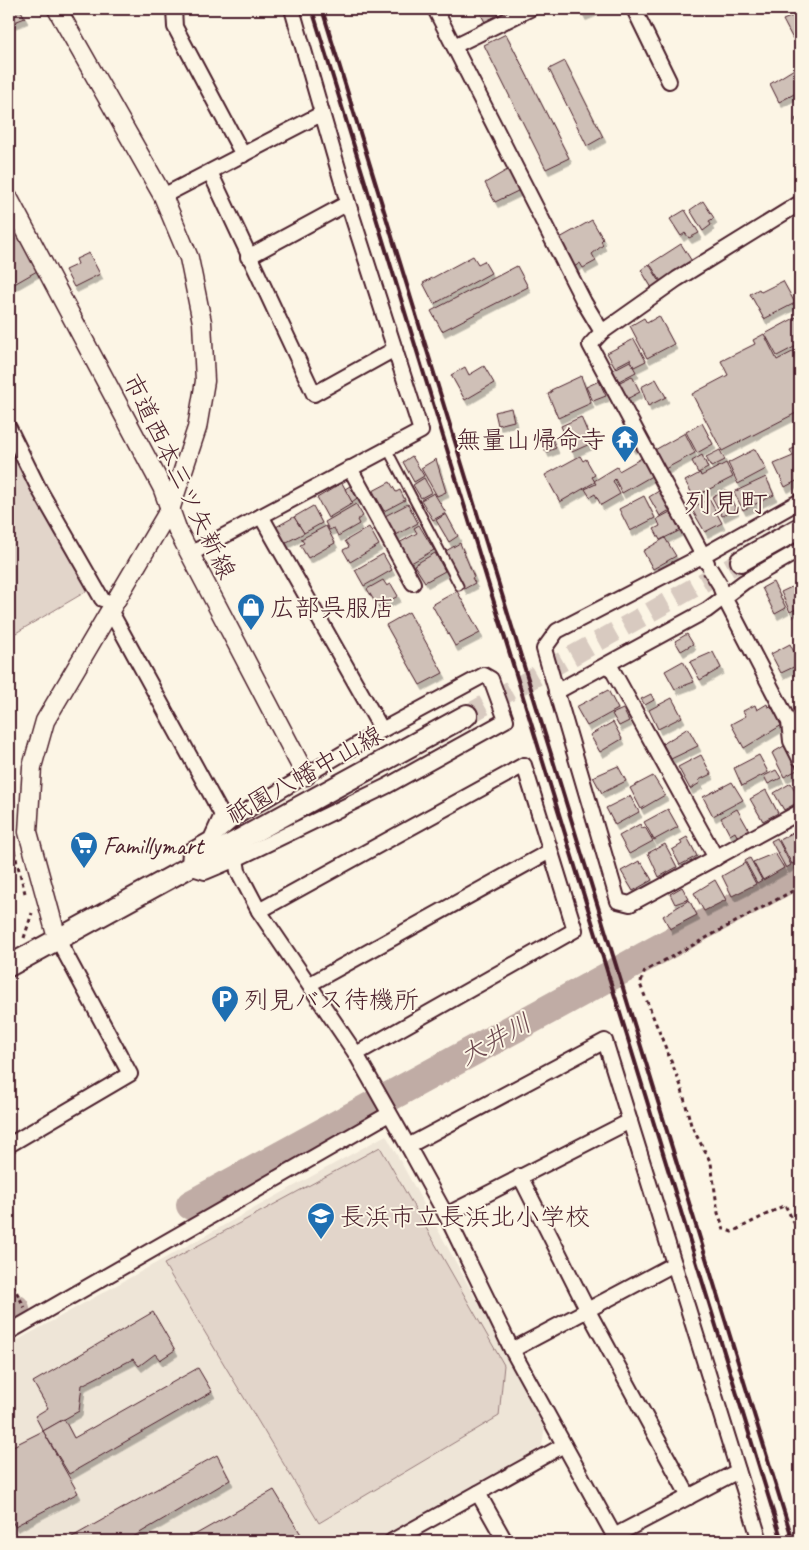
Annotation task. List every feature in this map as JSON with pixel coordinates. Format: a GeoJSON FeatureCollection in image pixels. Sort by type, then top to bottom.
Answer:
{"type":"FeatureCollection","features":[{"type":"Feature","properties":{"kind":"main road"},"geometry":{"type":"LineString","coordinates":[[741,561],[800,528]]}},
{"type":"Feature","properties":{"kind":"main road","name":"祇園八幡中山線"},"geometry":{"type":"LineString","coordinates":[[9,966],[467,715]]}},
{"type":"Feature","properties":{"kind":"street"},"geometry":{"type":"LineString","coordinates":[[9,1145],[130,1074],[57,938],[28,832],[32,767],[45,721],[106,606],[171,507],[197,428],[205,381],[202,322],[189,258],[163,196],[57,9]]}},
{"type":"Feature","properties":{"kind":"street"},"geometry":{"type":"LineString","coordinates":[[174,9],[175,27],[243,155]]}},
{"type":"Feature","properties":{"kind":"street"},"geometry":{"type":"LineString","coordinates":[[190,554],[421,431],[348,203],[292,9]]}},
{"type":"Feature","properties":{"kind":"street"},"geometry":{"type":"LineString","coordinates":[[435,9],[584,302],[602,332]]}},
{"type":"Feature","properties":{"kind":"street"},"geometry":{"type":"LineString","coordinates":[[454,46],[505,14],[530,9]]}},
{"type":"Feature","properties":{"kind":"street"},"geometry":{"type":"LineString","coordinates":[[634,9],[669,81]]}},
{"type":"Feature","properties":{"kind":"street"},"geometry":{"type":"LineString","coordinates":[[163,196],[321,114]]}},
{"type":"Feature","properties":{"kind":"street"},"geometry":{"type":"LineString","coordinates":[[210,172],[248,257],[314,394],[396,349]]}},
{"type":"Feature","properties":{"kind":"street","name":"市道西本三ツ矢新線"},"geometry":{"type":"LineString","coordinates":[[9,198],[162,487],[171,507],[178,531],[306,776]]}},
{"type":"Feature","properties":{"kind":"street"},"geometry":{"type":"LineString","coordinates":[[248,257],[348,203]]}},
{"type":"Feature","properties":{"kind":"street"},"geometry":{"type":"LineString","coordinates":[[800,203],[677,279],[602,332],[590,345],[704,556],[794,730],[800,759]]}},
{"type":"Feature","properties":{"kind":"street"},"geometry":{"type":"LineString","coordinates":[[9,428],[38,489],[106,606],[222,815],[211,839]]}},
{"type":"Feature","properties":{"kind":"street"},"geometry":{"type":"LineString","coordinates":[[350,468],[413,583]]}},
{"type":"Feature","properties":{"kind":"street"},"geometry":{"type":"LineString","coordinates":[[800,501],[704,556],[557,631],[544,649],[618,901],[630,904],[800,812]]}},
{"type":"Feature","properties":{"kind":"street"},"geometry":{"type":"LineString","coordinates":[[261,516],[382,730]]}},
{"type":"Feature","properties":{"kind":"street"},"geometry":{"type":"LineString","coordinates":[[556,692],[707,610],[722,591],[744,582],[800,550]]}},
{"type":"Feature","properties":{"kind":"street"},"geometry":{"type":"LineString","coordinates":[[608,664],[716,858]]}},
{"type":"Feature","properties":{"kind":"street"},"geometry":{"type":"LineString","coordinates":[[484,675],[492,679],[506,720],[387,786],[236,859],[205,872],[189,867],[190,851],[211,839],[236,817],[306,776],[382,730],[484,675]]}},
{"type":"Feature","properties":{"kind":"street"},"geometry":{"type":"LineString","coordinates":[[259,911],[524,765],[575,930],[356,1054]]}},
{"type":"Feature","properties":{"kind":"street"},"geometry":{"type":"LineString","coordinates":[[310,984],[550,850]]}},
{"type":"Feature","properties":{"kind":"street"},"geometry":{"type":"LineString","coordinates":[[236,859],[238,870],[259,911],[356,1054],[408,1146],[446,1215],[512,1350],[615,1539],[738,1471]]}},
{"type":"Feature","properties":{"kind":"street"},"geometry":{"type":"LineString","coordinates":[[408,1146],[605,1041],[760,1541]]}},
{"type":"Feature","properties":{"kind":"street"},"geometry":{"type":"LineString","coordinates":[[9,1332],[388,1111]]}},
{"type":"Feature","properties":{"kind":"street"},"geometry":{"type":"LineString","coordinates":[[446,1215],[630,1122]]}},
{"type":"Feature","properties":{"kind":"street"},"geometry":{"type":"LineString","coordinates":[[520,1176],[587,1309],[689,1497]]}},
{"type":"Feature","properties":{"kind":"street"},"geometry":{"type":"LineString","coordinates":[[512,1350],[674,1264]]}},
{"type":"Feature","properties":{"kind":"street"},"geometry":{"type":"LineString","coordinates":[[395,1540],[564,1444]]}},
{"type":"Feature","properties":{"kind":"street"},"geometry":{"type":"LineString","coordinates":[[478,1492],[506,1541]]}},
{"type":"Feature","properties":{"kind":"lane"},"geometry":{"type":"LineString","coordinates":[[387,449],[459,586]]}},
{"type":"Feature","properties":{"kind":"path"},"geometry":{"type":"LineString","coordinates":[[9,834],[26,896]]}},
{"type":"Feature","properties":{"kind":"path"},"geometry":{"type":"LineString","coordinates":[[800,887],[645,971],[640,984],[681,1086],[691,1125],[710,1163],[718,1213],[724,1229],[732,1232],[785,1205],[800,1234]]}},
{"type":"Feature","properties":{"kind":"path"},"geometry":{"type":"LineString","coordinates":[[16,943],[24,938],[32,913],[29,904]]}},
{"type":"Feature","properties":{"kind":"path"},"geometry":{"type":"LineString","coordinates":[[9,1278],[31,1319]]}},
{"type":"Feature","properties":{"kind":"shaded area"},"geometry":{"type":"Polygon","coordinates":[[[9,433],[92,588],[9,637],[9,433]]]}},
{"type":"Feature","properties":{"kind":"shaded area","name":"長浜市立長浜北小学校"},"geometry":{"type":"Polygon","coordinates":[[[386,1135],[545,1425],[542,1446],[378,1541],[9,1541],[9,1345],[386,1135]]]}},
{"type":"Feature","properties":{"kind":"shaded area"},"geometry":{"type":"Polygon","coordinates":[[[380,1147],[504,1365],[499,1416],[319,1523],[164,1264],[380,1147]]]}},
{"type":"Feature","properties":{"kind":"building"},"geometry":{"type":"Polygon","coordinates":[[[9,9],[20,9],[25,18],[9,24],[9,9]]]}},
{"type":"Feature","properties":{"kind":"building"},"geometry":{"type":"Polygon","coordinates":[[[478,9],[495,9],[498,15],[485,22],[478,9]]]}},
{"type":"Feature","properties":{"kind":"building"},"geometry":{"type":"Polygon","coordinates":[[[580,9],[597,9],[583,15],[580,9]]]}},
{"type":"Feature","properties":{"kind":"building"},"geometry":{"type":"Polygon","coordinates":[[[800,13],[800,36],[793,39],[783,20],[800,13]]]}},
{"type":"Feature","properties":{"kind":"building"},"geometry":{"type":"Polygon","coordinates":[[[506,34],[569,158],[546,169],[484,45],[506,34]]]}},
{"type":"Feature","properties":{"kind":"building"},"geometry":{"type":"Polygon","coordinates":[[[565,61],[603,137],[587,146],[549,69],[565,61]]]}},
{"type":"Feature","properties":{"kind":"building"},"geometry":{"type":"Polygon","coordinates":[[[799,66],[800,91],[779,102],[770,84],[799,66]]]}},
{"type":"Feature","properties":{"kind":"building"},"geometry":{"type":"Polygon","coordinates":[[[800,116],[800,130],[795,119],[800,116]]]}},
{"type":"Feature","properties":{"kind":"building"},"geometry":{"type":"Polygon","coordinates":[[[509,169],[520,190],[495,202],[485,183],[509,169]]]}},
{"type":"Feature","properties":{"kind":"building"},"geometry":{"type":"Polygon","coordinates":[[[703,201],[714,218],[709,221],[711,225],[703,231],[690,210],[703,201]]]}},
{"type":"Feature","properties":{"kind":"building"},"geometry":{"type":"Polygon","coordinates":[[[685,210],[699,233],[689,238],[685,233],[681,236],[670,219],[685,210]]]}},
{"type":"Feature","properties":{"kind":"building"},"geometry":{"type":"Polygon","coordinates":[[[9,218],[37,271],[9,287],[9,218]]]}},
{"type":"Feature","properties":{"kind":"building"},"geometry":{"type":"Polygon","coordinates":[[[592,220],[603,239],[601,241],[603,245],[592,254],[596,261],[583,268],[580,263],[574,267],[558,239],[592,220]]]}},
{"type":"Feature","properties":{"kind":"building"},"geometry":{"type":"Polygon","coordinates":[[[681,244],[693,263],[662,283],[650,264],[681,244]]]}},
{"type":"Feature","properties":{"kind":"building"},"geometry":{"type":"Polygon","coordinates":[[[89,253],[100,274],[74,287],[65,270],[78,264],[76,259],[89,253]]]}},
{"type":"Feature","properties":{"kind":"building"},"geometry":{"type":"Polygon","coordinates":[[[473,256],[478,264],[484,261],[491,273],[434,304],[423,283],[473,256]]]}},
{"type":"Feature","properties":{"kind":"building"},"geometry":{"type":"Polygon","coordinates":[[[649,264],[660,282],[652,288],[641,270],[649,264]]]}},
{"type":"Feature","properties":{"kind":"building"},"geometry":{"type":"Polygon","coordinates":[[[517,266],[528,287],[442,331],[431,311],[517,266]]]}},
{"type":"Feature","properties":{"kind":"building"},"geometry":{"type":"Polygon","coordinates":[[[783,281],[795,303],[764,319],[750,294],[759,289],[761,292],[783,281]]]}},
{"type":"Feature","properties":{"kind":"building"},"geometry":{"type":"Polygon","coordinates":[[[800,315],[800,344],[777,356],[765,334],[800,315]]]}},
{"type":"Feature","properties":{"kind":"building"},"geometry":{"type":"Polygon","coordinates":[[[659,316],[674,344],[647,358],[630,326],[644,318],[647,323],[659,316]]]}},
{"type":"Feature","properties":{"kind":"building"},"geometry":{"type":"Polygon","coordinates":[[[764,334],[777,360],[800,348],[800,411],[722,451],[692,394],[728,375],[721,361],[755,344],[753,340],[764,334]]]}},
{"type":"Feature","properties":{"kind":"building"},"geometry":{"type":"Polygon","coordinates":[[[634,339],[646,361],[634,367],[630,359],[615,367],[607,353],[634,339]]]}},
{"type":"Feature","properties":{"kind":"building"},"geometry":{"type":"Polygon","coordinates":[[[630,361],[636,372],[615,383],[609,372],[630,361]]]}},
{"type":"Feature","properties":{"kind":"building"},"geometry":{"type":"Polygon","coordinates":[[[484,366],[494,383],[465,400],[451,375],[465,367],[469,375],[484,366]]]}},
{"type":"Feature","properties":{"kind":"building"},"geometry":{"type":"Polygon","coordinates":[[[581,376],[591,403],[558,418],[548,394],[552,392],[551,390],[581,376]]]}},
{"type":"Feature","properties":{"kind":"building"},"geometry":{"type":"Polygon","coordinates":[[[632,376],[640,392],[625,400],[616,384],[632,376]]]}},
{"type":"Feature","properties":{"kind":"building"},"geometry":{"type":"Polygon","coordinates":[[[656,379],[666,397],[648,406],[641,387],[656,379]]]}},
{"type":"Feature","properties":{"kind":"building"},"geometry":{"type":"Polygon","coordinates":[[[599,381],[606,396],[593,401],[586,387],[599,381]]]}},
{"type":"Feature","properties":{"kind":"building"},"geometry":{"type":"Polygon","coordinates":[[[511,408],[514,421],[498,425],[495,412],[511,408]]]}},
{"type":"Feature","properties":{"kind":"building"},"geometry":{"type":"Polygon","coordinates":[[[581,417],[592,443],[572,452],[561,426],[581,417]]]}},
{"type":"Feature","properties":{"kind":"building"},"geometry":{"type":"Polygon","coordinates":[[[702,423],[713,444],[697,453],[686,432],[702,423]]]}},
{"type":"Feature","properties":{"kind":"building"},"geometry":{"type":"Polygon","coordinates":[[[685,433],[695,453],[663,470],[653,451],[685,433]]]}},
{"type":"Feature","properties":{"kind":"building"},"geometry":{"type":"Polygon","coordinates":[[[550,434],[556,448],[546,452],[540,439],[550,434]]]}},
{"type":"Feature","properties":{"kind":"building"},"geometry":{"type":"Polygon","coordinates":[[[636,436],[640,444],[632,448],[628,440],[636,436]]]}},
{"type":"Feature","properties":{"kind":"building"},"geometry":{"type":"Polygon","coordinates":[[[799,446],[800,479],[785,487],[774,464],[793,456],[790,450],[799,446]]]}},
{"type":"Feature","properties":{"kind":"building"},"geometry":{"type":"Polygon","coordinates":[[[755,449],[766,469],[738,484],[728,463],[755,449]]]}},
{"type":"Feature","properties":{"kind":"building"},"geometry":{"type":"Polygon","coordinates":[[[720,450],[725,460],[711,467],[706,457],[720,450]]]}},
{"type":"Feature","properties":{"kind":"building"},"geometry":{"type":"Polygon","coordinates":[[[647,455],[657,473],[622,493],[615,479],[613,481],[620,494],[601,505],[595,494],[590,497],[585,489],[596,484],[594,481],[617,467],[619,471],[647,455]]]}},
{"type":"Feature","properties":{"kind":"building"},"geometry":{"type":"Polygon","coordinates":[[[702,455],[708,468],[698,473],[692,461],[702,455]]]}},
{"type":"Feature","properties":{"kind":"building"},"geometry":{"type":"Polygon","coordinates":[[[412,456],[424,476],[414,482],[403,462],[412,456]]]}},
{"type":"Feature","properties":{"kind":"building"},"geometry":{"type":"Polygon","coordinates":[[[580,456],[583,461],[586,459],[595,475],[592,477],[595,482],[560,502],[545,475],[580,456]]]}},
{"type":"Feature","properties":{"kind":"building"},"geometry":{"type":"Polygon","coordinates":[[[436,459],[446,492],[437,496],[421,468],[436,459]]]}},
{"type":"Feature","properties":{"kind":"building"},"geometry":{"type":"Polygon","coordinates":[[[726,463],[733,477],[694,497],[685,481],[700,473],[701,476],[726,463]]]}},
{"type":"Feature","properties":{"kind":"building"},"geometry":{"type":"Polygon","coordinates":[[[766,477],[774,495],[743,510],[734,492],[766,477]]]}},
{"type":"Feature","properties":{"kind":"building"},"geometry":{"type":"Polygon","coordinates":[[[424,478],[432,492],[421,498],[413,485],[424,478]]]}},
{"type":"Feature","properties":{"kind":"building"},"geometry":{"type":"Polygon","coordinates":[[[390,482],[396,492],[400,490],[405,500],[384,511],[373,491],[390,482]]]}},
{"type":"Feature","properties":{"kind":"building"},"geometry":{"type":"Polygon","coordinates":[[[342,483],[353,503],[328,518],[317,498],[342,483]]]}},
{"type":"Feature","properties":{"kind":"building"},"geometry":{"type":"Polygon","coordinates":[[[350,486],[357,498],[352,502],[345,489],[350,486]]]}},
{"type":"Feature","properties":{"kind":"building"},"geometry":{"type":"Polygon","coordinates":[[[662,489],[673,508],[660,516],[649,497],[662,489]]]}},
{"type":"Feature","properties":{"kind":"building"},"geometry":{"type":"Polygon","coordinates":[[[726,490],[736,509],[722,516],[712,497],[726,490]]]}},
{"type":"Feature","properties":{"kind":"building"},"geometry":{"type":"Polygon","coordinates":[[[434,493],[446,513],[433,520],[421,500],[434,493]]]}},
{"type":"Feature","properties":{"kind":"building"},"geometry":{"type":"Polygon","coordinates":[[[644,496],[655,518],[630,531],[619,509],[644,496]]]}},
{"type":"Feature","properties":{"kind":"building"},"geometry":{"type":"Polygon","coordinates":[[[709,499],[722,523],[705,532],[691,508],[709,499]]]}},
{"type":"Feature","properties":{"kind":"building"},"geometry":{"type":"Polygon","coordinates":[[[356,504],[363,516],[357,520],[359,524],[338,536],[334,528],[329,530],[325,522],[356,504]]]}},
{"type":"Feature","properties":{"kind":"building"},"geometry":{"type":"Polygon","coordinates":[[[408,504],[418,523],[396,535],[385,516],[408,504]]]}},
{"type":"Feature","properties":{"kind":"building"},"geometry":{"type":"Polygon","coordinates":[[[313,506],[322,523],[304,533],[294,517],[313,506]]]}},
{"type":"Feature","properties":{"kind":"building"},"geometry":{"type":"Polygon","coordinates":[[[672,511],[685,528],[660,540],[654,529],[660,526],[657,519],[672,511]]]}},
{"type":"Feature","properties":{"kind":"building"},"geometry":{"type":"Polygon","coordinates":[[[446,514],[458,536],[449,542],[436,520],[446,514]]]}},
{"type":"Feature","properties":{"kind":"building"},"geometry":{"type":"Polygon","coordinates":[[[294,517],[304,533],[285,543],[276,527],[294,517]]]}},
{"type":"Feature","properties":{"kind":"building"},"geometry":{"type":"Polygon","coordinates":[[[419,525],[434,550],[411,563],[399,543],[417,533],[414,528],[419,525]]]}},
{"type":"Feature","properties":{"kind":"building"},"geometry":{"type":"Polygon","coordinates":[[[326,526],[335,543],[308,558],[300,545],[304,543],[301,539],[326,526]]]}},
{"type":"Feature","properties":{"kind":"building"},"geometry":{"type":"Polygon","coordinates":[[[369,527],[379,545],[350,562],[343,550],[349,547],[345,541],[369,527]]]}},
{"type":"Feature","properties":{"kind":"building"},"geometry":{"type":"Polygon","coordinates":[[[665,538],[676,556],[653,569],[643,551],[665,538]]]}},
{"type":"Feature","properties":{"kind":"building"},"geometry":{"type":"Polygon","coordinates":[[[460,543],[475,583],[464,589],[444,552],[460,543]]]}},
{"type":"Feature","properties":{"kind":"building"},"geometry":{"type":"Polygon","coordinates":[[[435,553],[445,571],[425,582],[414,565],[435,553]]]}},
{"type":"Feature","properties":{"kind":"building"},"geometry":{"type":"Polygon","coordinates":[[[383,554],[392,570],[364,586],[355,570],[383,554]]]}},
{"type":"Feature","properties":{"kind":"building"},"geometry":{"type":"Polygon","coordinates":[[[383,580],[387,586],[391,584],[398,596],[378,607],[367,589],[383,580]]]}},
{"type":"Feature","properties":{"kind":"building"},"geometry":{"type":"Polygon","coordinates":[[[773,582],[786,608],[775,614],[762,588],[773,582]]]}},
{"type":"Feature","properties":{"kind":"building"},"geometry":{"type":"Polygon","coordinates":[[[800,583],[800,607],[790,612],[781,592],[800,583]]]}},
{"type":"Feature","properties":{"kind":"building"},"geometry":{"type":"Polygon","coordinates":[[[457,591],[480,633],[455,646],[432,605],[457,591]]]}},
{"type":"Feature","properties":{"kind":"building"},"geometry":{"type":"Polygon","coordinates":[[[409,612],[443,673],[420,685],[386,625],[409,612]]]}},
{"type":"Feature","properties":{"kind":"building"},"geometry":{"type":"Polygon","coordinates":[[[687,634],[693,644],[681,651],[675,641],[687,634]]]}},
{"type":"Feature","properties":{"kind":"building"},"geometry":{"type":"Polygon","coordinates":[[[790,644],[800,664],[781,673],[771,654],[790,644]]]}},
{"type":"Feature","properties":{"kind":"building"},"geometry":{"type":"Polygon","coordinates":[[[713,652],[721,668],[700,680],[690,662],[713,652]]]}},
{"type":"Feature","properties":{"kind":"building"},"geometry":{"type":"Polygon","coordinates":[[[683,661],[694,682],[675,689],[665,671],[683,661]]]}},
{"type":"Feature","properties":{"kind":"building"},"geometry":{"type":"Polygon","coordinates":[[[608,690],[618,709],[587,726],[576,707],[608,690]]]}},
{"type":"Feature","properties":{"kind":"building"},"geometry":{"type":"Polygon","coordinates":[[[651,694],[654,700],[645,705],[641,699],[651,694]]]}},
{"type":"Feature","properties":{"kind":"building"},"geometry":{"type":"Polygon","coordinates":[[[672,698],[682,717],[658,729],[649,710],[672,698]]]}},
{"type":"Feature","properties":{"kind":"building"},"geometry":{"type":"Polygon","coordinates":[[[767,704],[768,707],[771,706],[782,725],[744,748],[731,724],[746,716],[743,711],[755,705],[757,710],[767,704]]]}},
{"type":"Feature","properties":{"kind":"building"},"geometry":{"type":"Polygon","coordinates":[[[623,709],[629,721],[619,726],[612,714],[623,709]]]}},
{"type":"Feature","properties":{"kind":"building"},"geometry":{"type":"Polygon","coordinates":[[[613,722],[622,739],[600,752],[590,735],[613,722]]]}},
{"type":"Feature","properties":{"kind":"building"},"geometry":{"type":"Polygon","coordinates":[[[688,728],[698,746],[671,759],[663,744],[688,728]]]}},
{"type":"Feature","properties":{"kind":"building"},"geometry":{"type":"Polygon","coordinates":[[[784,746],[797,770],[784,777],[772,753],[784,746]]]}},
{"type":"Feature","properties":{"kind":"building"},"geometry":{"type":"Polygon","coordinates":[[[701,755],[711,774],[699,780],[700,783],[690,789],[678,767],[701,755]]]}},
{"type":"Feature","properties":{"kind":"building"},"geometry":{"type":"Polygon","coordinates":[[[759,755],[768,772],[742,786],[734,768],[759,755]]]}},
{"type":"Feature","properties":{"kind":"building"},"geometry":{"type":"Polygon","coordinates":[[[618,766],[626,781],[602,793],[593,777],[618,766]]]}},
{"type":"Feature","properties":{"kind":"building"},"geometry":{"type":"Polygon","coordinates":[[[776,770],[781,778],[768,784],[764,776],[776,770]]]}},
{"type":"Feature","properties":{"kind":"building"},"geometry":{"type":"Polygon","coordinates":[[[653,776],[665,795],[641,809],[630,788],[653,776]]]}},
{"type":"Feature","properties":{"kind":"building"},"geometry":{"type":"Polygon","coordinates":[[[732,782],[743,800],[713,816],[703,797],[732,782]]]}},
{"type":"Feature","properties":{"kind":"building"},"geometry":{"type":"Polygon","coordinates":[[[791,783],[800,801],[784,810],[774,793],[791,783]]]}},
{"type":"Feature","properties":{"kind":"building"},"geometry":{"type":"Polygon","coordinates":[[[766,790],[778,813],[763,821],[750,799],[766,790]]]}},
{"type":"Feature","properties":{"kind":"building"},"geometry":{"type":"Polygon","coordinates":[[[630,796],[639,812],[615,825],[606,808],[630,796]]]}},
{"type":"Feature","properties":{"kind":"building"},"geometry":{"type":"Polygon","coordinates":[[[668,809],[678,827],[654,840],[644,822],[668,809]]]}},
{"type":"Feature","properties":{"kind":"building"},"geometry":{"type":"Polygon","coordinates":[[[737,809],[750,832],[738,838],[735,832],[730,835],[721,818],[737,809]]]}},
{"type":"Feature","properties":{"kind":"building"},"geometry":{"type":"Polygon","coordinates":[[[640,824],[642,828],[645,827],[653,841],[629,854],[619,836],[640,824]]]}},
{"type":"Feature","properties":{"kind":"building"},"geometry":{"type":"Polygon","coordinates":[[[800,829],[800,860],[792,864],[779,840],[800,829]]]}},
{"type":"Feature","properties":{"kind":"building"},"geometry":{"type":"Polygon","coordinates":[[[687,837],[697,856],[680,865],[672,850],[682,844],[680,841],[687,837]]]}},
{"type":"Feature","properties":{"kind":"building"},"geometry":{"type":"Polygon","coordinates":[[[777,838],[791,865],[786,868],[771,841],[777,838]]]}},
{"type":"Feature","properties":{"kind":"building"},"geometry":{"type":"Polygon","coordinates":[[[665,844],[677,867],[659,877],[648,853],[665,844]]]}},
{"type":"Feature","properties":{"kind":"building"},"geometry":{"type":"Polygon","coordinates":[[[775,853],[784,868],[763,880],[753,862],[775,853]]]}},
{"type":"Feature","properties":{"kind":"building"},"geometry":{"type":"Polygon","coordinates":[[[750,858],[762,880],[757,883],[745,861],[750,858]]]}},
{"type":"Feature","properties":{"kind":"building"},"geometry":{"type":"Polygon","coordinates":[[[639,861],[652,880],[633,891],[621,871],[639,861]]]}},
{"type":"Feature","properties":{"kind":"building"},"geometry":{"type":"Polygon","coordinates":[[[745,863],[756,884],[732,896],[722,876],[745,863]]]}},
{"type":"Feature","properties":{"kind":"building"},"geometry":{"type":"Polygon","coordinates":[[[715,880],[726,900],[704,911],[694,893],[715,880]]]}},
{"type":"Feature","properties":{"kind":"building"},"geometry":{"type":"Polygon","coordinates":[[[682,887],[689,899],[675,904],[670,894],[682,887]]]}},
{"type":"Feature","properties":{"kind":"building"},"geometry":{"type":"Polygon","coordinates":[[[689,900],[697,915],[670,929],[663,916],[689,900]]]}},
{"type":"Feature","properties":{"kind":"building"},"geometry":{"type":"Polygon","coordinates":[[[153,1312],[175,1350],[160,1360],[155,1354],[139,1366],[133,1359],[82,1385],[79,1411],[43,1431],[35,1416],[48,1408],[33,1382],[153,1312]]]}},
{"type":"Feature","properties":{"kind":"building"},"geometry":{"type":"Polygon","coordinates":[[[198,1368],[212,1392],[69,1474],[43,1431],[64,1419],[74,1438],[198,1368]]]}},
{"type":"Feature","properties":{"kind":"building"},"geometry":{"type":"Polygon","coordinates":[[[43,1431],[78,1493],[15,1526],[9,1516],[9,1448],[43,1431]]]}},
{"type":"Feature","properties":{"kind":"building"},"geometry":{"type":"Polygon","coordinates":[[[217,1455],[230,1480],[126,1541],[65,1541],[217,1455]]]}},
{"type":"Feature","properties":{"kind":"building"},"geometry":{"type":"Polygon","coordinates":[[[274,1490],[305,1541],[184,1541],[274,1490]]]}},
{"type":"Feature","properties":{"kind":"waterway","name":"大井川"},"geometry":{"type":"LineString","coordinates":[[191,1205],[800,872]]}},
{"type":"Feature","properties":{"kind":"waterway","name":"大井川"},"geometry":{"type":"LineString","coordinates":[[9,1312],[15,1309]]}},
{"type":"Feature","properties":{"kind":"tunnel"},"geometry":{"type":"LineString","coordinates":[[467,715],[741,561]]}},
{"type":"Feature","properties":{"kind":"railway"},"geometry":{"type":"LineString","coordinates":[[312,9],[782,1541]]}},
{"type":"Feature","properties":{"kind":"railway"},"geometry":{"type":"LineString","coordinates":[[322,9],[793,1541]]}},
{"type":"Feature","properties":{"kind":"place","name":"無量山帰命寺"},"geometry":{"type":"Point","coordinates":[625,463]}},
{"type":"Feature","properties":{"kind":"place","name":"広部呉服店"},"geometry":{"type":"Point","coordinates":[251,631]}},
{"type":"Feature","properties":{"kind":"place","name":"Famillymart"},"geometry":{"type":"Point","coordinates":[84,869]}},
{"type":"Feature","properties":{"kind":"place","name":"列見バス待機所"},"geometry":{"type":"Point","coordinates":[225,1023]}},
{"type":"Feature","properties":{"kind":"place","name":"長浜市立長浜北小学校"},"geometry":{"type":"Point","coordinates":[321,1240]}},
{"type":"Feature","properties":{"kind":"district","name":"列見町"},"geometry":{"type":"Point","coordinates":[726,502]}}]}
